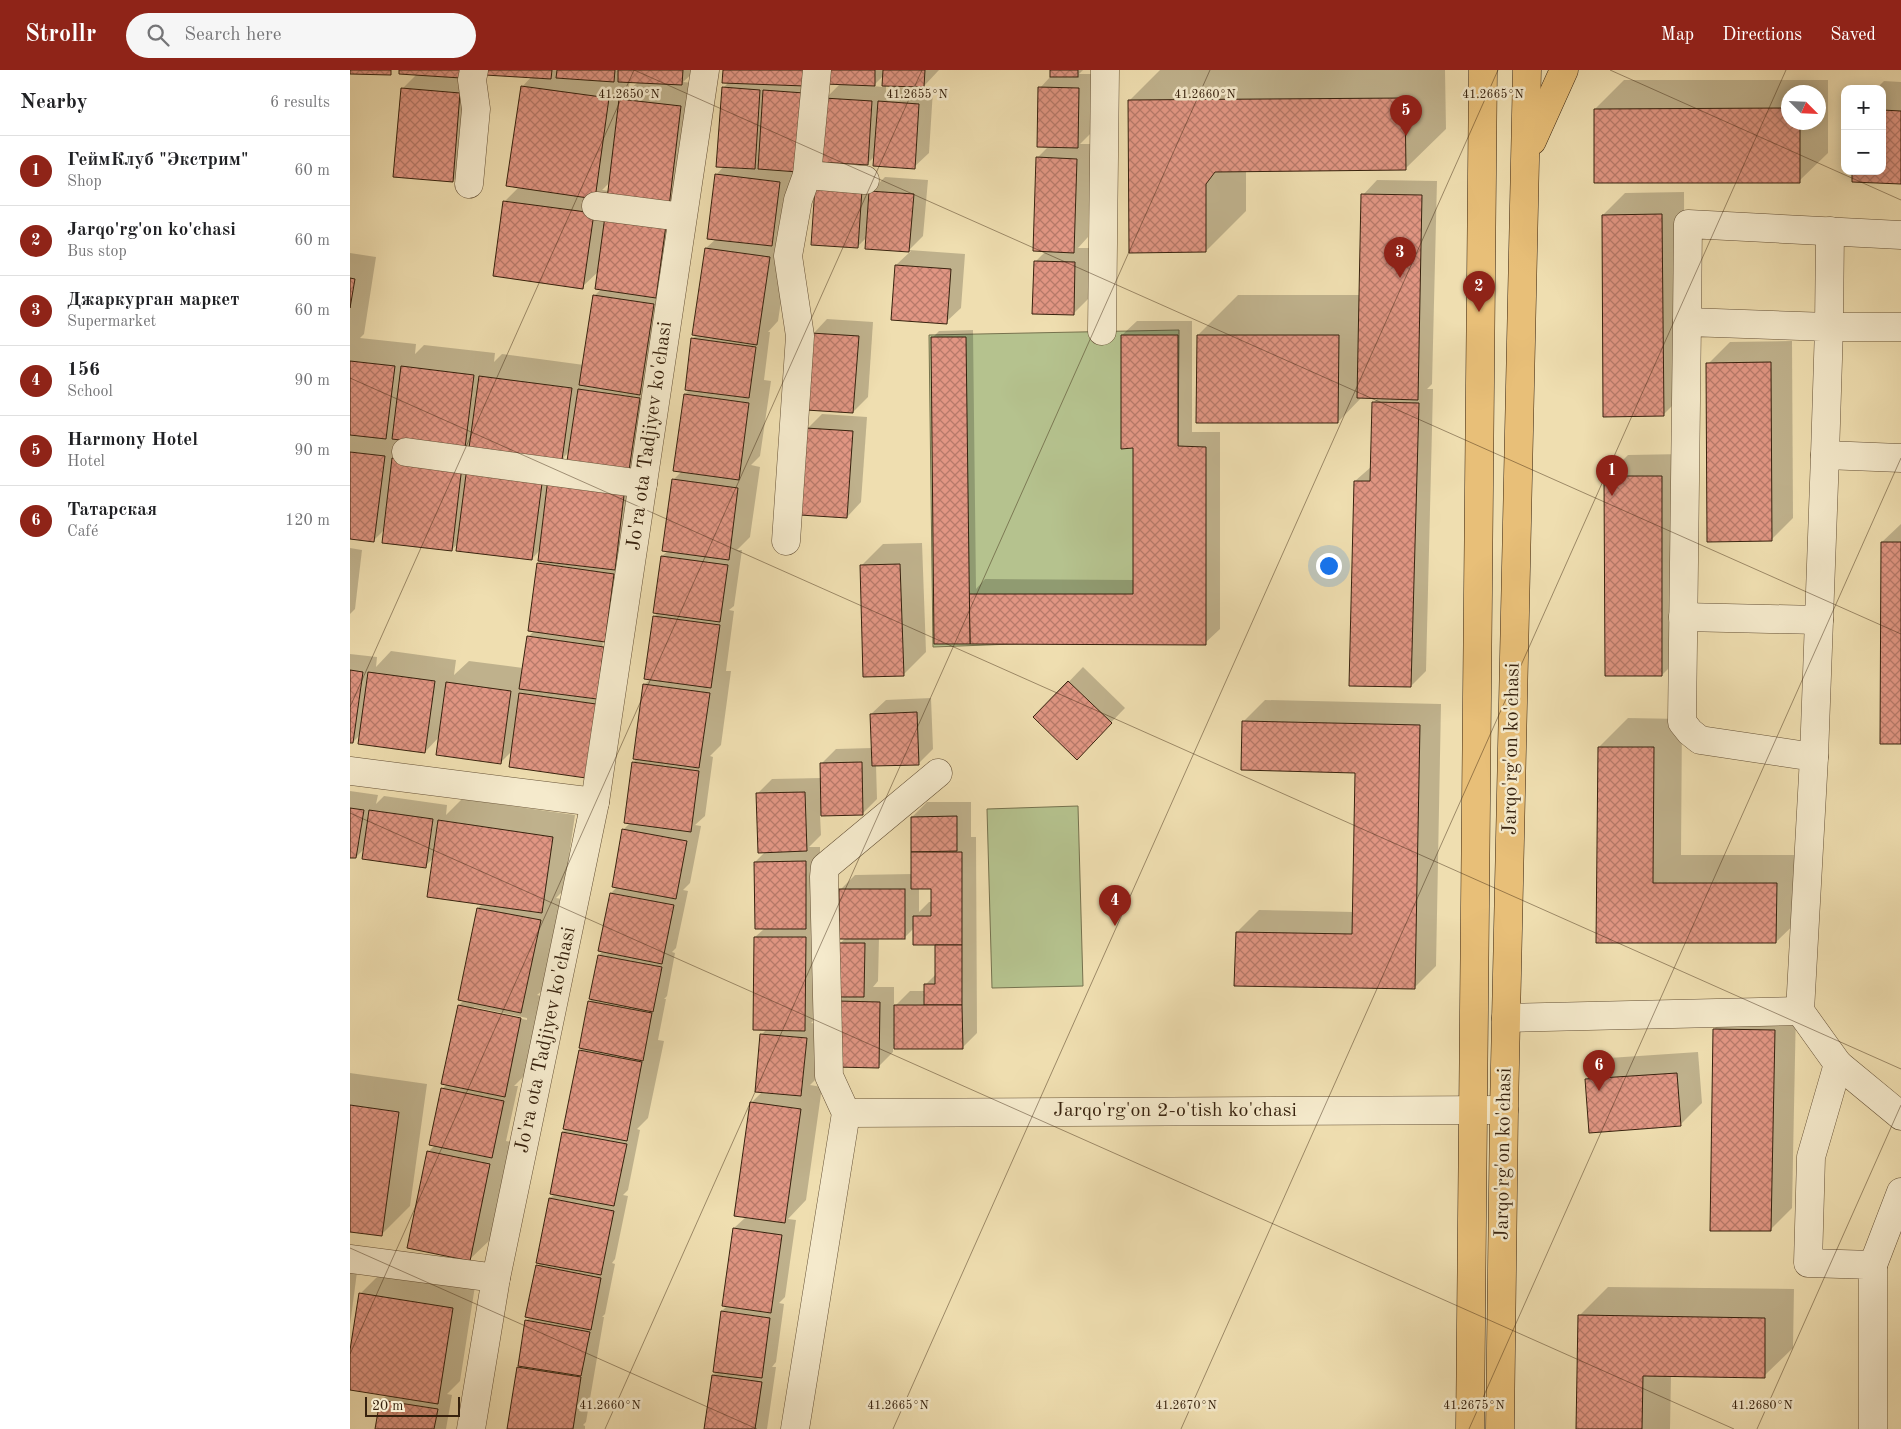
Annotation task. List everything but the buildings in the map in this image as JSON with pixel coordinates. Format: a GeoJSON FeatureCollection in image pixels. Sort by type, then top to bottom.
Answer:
{"type":"FeatureCollection","features":[{"type":"Feature","properties":{"kind":"main road","name":"Jarqo'rg'on ko'chasi"},"geometry":{"type":"LineString","coordinates":[[1500,1429],[1504,1110],[1527,70]]}},
{"type":"Feature","properties":{"kind":"main road"},"geometry":{"type":"LineString","coordinates":[[1526,154],[1564,70]]}},
{"type":"Feature","properties":{"kind":"main road","name":"Jarqo'rg'on ko'chasi"},"geometry":{"type":"LineString","coordinates":[[1470,1429],[1482,72]]}},
{"type":"Feature","properties":{"kind":"street"},"geometry":{"type":"LineString","coordinates":[[470,184],[476,109],[472,80],[474,70]]}},
{"type":"Feature","properties":{"kind":"street","name":"Jo'ra ota Tadjiyev ko'chasi"},"geometry":{"type":"LineString","coordinates":[[471,1429],[496,1278],[595,802],[705,70]]}},
{"type":"Feature","properties":{"kind":"street"},"geometry":{"type":"LineString","coordinates":[[786,541],[800,336],[788,256],[798,200],[807,175],[817,70]]}},
{"type":"Feature","properties":{"kind":"street"},"geometry":{"type":"LineString","coordinates":[[1102,332],[1105,70]]}},
{"type":"Feature","properties":{"kind":"street"},"geometry":{"type":"LineString","coordinates":[[807,175],[864,180]]}},
{"type":"Feature","properties":{"kind":"street"},"geometry":{"type":"LineString","coordinates":[[596,206],[682,217]]}},
{"type":"Feature","properties":{"kind":"street"},"geometry":{"type":"LineString","coordinates":[[1814,757],[1700,740],[1682,722],[1688,224],[1901,235]]}},
{"type":"Feature","properties":{"kind":"street"},"geometry":{"type":"LineString","coordinates":[[1830,231],[1829,326],[1814,757],[1800,1012],[1838,1064],[1901,1116]]}},
{"type":"Feature","properties":{"kind":"street"},"geometry":{"type":"LineString","coordinates":[[1687,322],[1901,327]]}},
{"type":"Feature","properties":{"kind":"street"},"geometry":{"type":"LineString","coordinates":[[406,452],[643,484]]}},
{"type":"Feature","properties":{"kind":"street"},"geometry":{"type":"LineString","coordinates":[[1825,454],[1901,458]]}},
{"type":"Feature","properties":{"kind":"street"},"geometry":{"type":"LineString","coordinates":[[1683,617],[1819,620]]}},
{"type":"Feature","properties":{"kind":"street"},"geometry":{"type":"LineString","coordinates":[[350,771],[595,802]]}},
{"type":"Feature","properties":{"kind":"street"},"geometry":{"type":"LineString","coordinates":[[795,1429],[846,1113],[829,1076],[825,867],[938,773]]}},
{"type":"Feature","properties":{"kind":"street"},"geometry":{"type":"LineString","coordinates":[[1506,1018],[1800,1012]]}},
{"type":"Feature","properties":{"kind":"street"},"geometry":{"type":"LineString","coordinates":[[1838,1064],[1811,1157],[1808,1263],[1873,1265]]}},
{"type":"Feature","properties":{"kind":"street","name":"Jarqo'rg'on 2-o'tish ko'chasi"},"geometry":{"type":"LineString","coordinates":[[846,1113],[1504,1110]]}},
{"type":"Feature","properties":{"kind":"street"},"geometry":{"type":"LineString","coordinates":[[1873,1429],[1873,1265],[1901,1192]]}},
{"type":"Feature","properties":{"kind":"street"},"geometry":{"type":"LineString","coordinates":[[350,1259],[496,1278]]}},
{"type":"Feature","properties":{"kind":"green space"},"geometry":{"type":"Polygon","coordinates":[[[1179,330],[1178,448],[1200,637],[933,647],[929,335],[1179,330]]]}},
{"type":"Feature","properties":{"kind":"green space"},"geometry":{"type":"Polygon","coordinates":[[[1078,806],[1083,986],[992,988],[987,809],[1078,806]]]}},
{"type":"Feature","properties":{"kind":"place","name":"Harmony Hotel"},"geometry":{"type":"Point","coordinates":[1406,136]}},
{"type":"Feature","properties":{"kind":"place","name":"Джаркурган маркет"},"geometry":{"type":"Point","coordinates":[1400,278]}},
{"type":"Feature","properties":{"kind":"place","name":"Jarqo'rg'on ko'chasi"},"geometry":{"type":"Point","coordinates":[1479,312]}},
{"type":"Feature","properties":{"kind":"place","name":"ГеймКлуб \"Экстрим\""},"geometry":{"type":"Point","coordinates":[1612,496]}},
{"type":"Feature","properties":{"kind":"place","name":"156"},"geometry":{"type":"Point","coordinates":[1115,926]}},
{"type":"Feature","properties":{"kind":"place","name":"Татарская"},"geometry":{"type":"Point","coordinates":[1599,1091]}}]}
